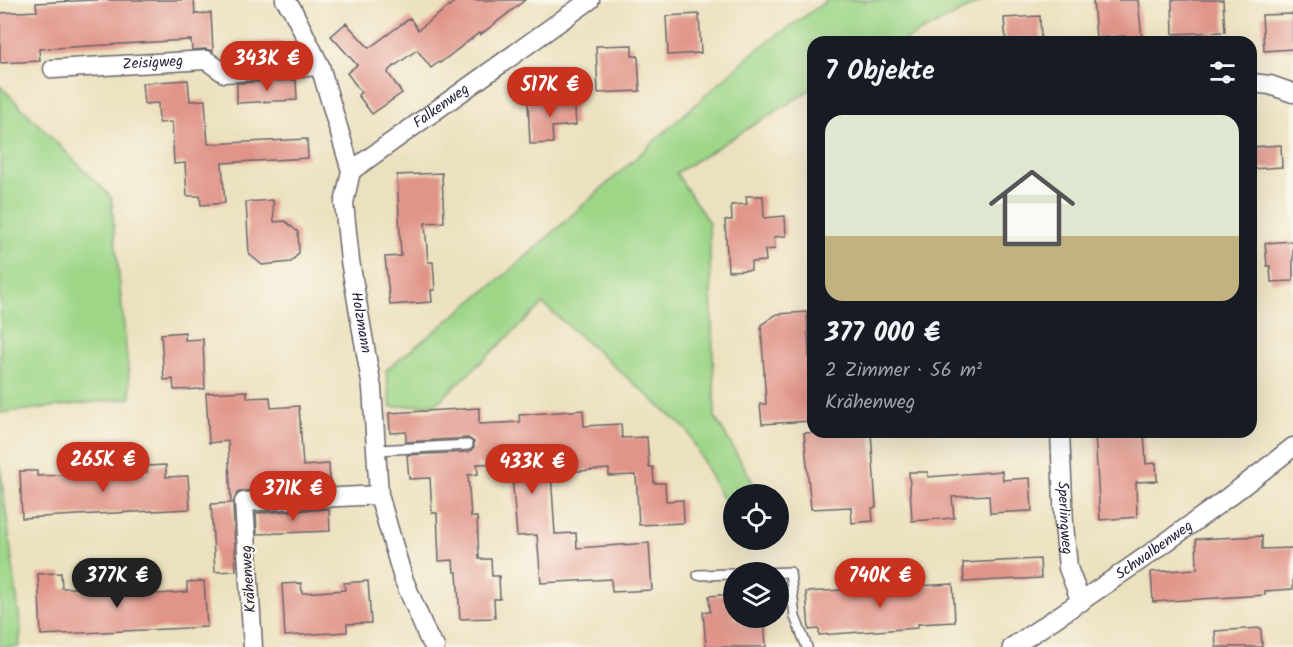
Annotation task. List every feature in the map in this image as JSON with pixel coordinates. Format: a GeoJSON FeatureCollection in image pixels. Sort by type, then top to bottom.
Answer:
{"type":"FeatureCollection","features":[{"type":"Feature","properties":{"kind":"street","name":"Holzmann"},"geometry":{"type":"LineString","coordinates":[[285,0],[292,9],[320,66],[351,171],[344,203],[350,261],[372,388],[379,495],[403,578],[428,637],[435,647]]}},
{"type":"Feature","properties":{"kind":"street","name":"Falkenweg"},"geometry":{"type":"LineString","coordinates":[[351,171],[590,0]]}},
{"type":"Feature","properties":{"kind":"street","name":"Zeisigweg"},"geometry":{"type":"LineString","coordinates":[[53,69],[206,60],[224,74],[320,66]]}},
{"type":"Feature","properties":{"kind":"street"},"geometry":{"type":"LineString","coordinates":[[1257,84],[1270,85],[1293,93]]}},
{"type":"Feature","properties":{"kind":"street","name":"Sperlingweg"},"geometry":{"type":"LineString","coordinates":[[1060,438],[1068,568],[1080,602]]}},
{"type":"Feature","properties":{"kind":"street","name":"Schwalbenweg"},"geometry":{"type":"LineString","coordinates":[[1012,647],[1238,491],[1293,447]]}},
{"type":"Feature","properties":{"kind":"street","name":"Krähenweg"},"geometry":{"type":"LineString","coordinates":[[254,647],[244,502],[379,495]]}},
{"type":"Feature","properties":{"kind":"lane"},"geometry":{"type":"LineString","coordinates":[[377,450],[468,445]]}},
{"type":"Feature","properties":{"kind":"lane"},"geometry":{"type":"LineString","coordinates":[[789,572],[795,617],[807,647]]}},
{"type":"Feature","properties":{"kind":"lane"},"geometry":{"type":"LineString","coordinates":[[698,575],[723,574]]}},
{"type":"Feature","properties":{"kind":"green space"},"geometry":{"type":"Polygon","coordinates":[[[828,0],[984,0],[913,36],[807,36],[807,92],[676,173],[709,223],[715,417],[754,484],[723,484],[723,500],[687,430],[543,304],[436,404],[391,407],[386,370],[512,269],[756,50],[828,0]]]}},
{"type":"Feature","properties":{"kind":"green space"},"geometry":{"type":"Polygon","coordinates":[[[0,86],[111,197],[131,398],[0,413],[0,86]]]}},
{"type":"Feature","properties":{"kind":"green space"},"geometry":{"type":"Polygon","coordinates":[[[0,465],[21,630],[19,647],[0,647],[0,465]]]}},
{"type":"Feature","properties":{"kind":"building"},"geometry":{"type":"Polygon","coordinates":[[[93,0],[194,0],[195,14],[211,13],[213,51],[192,50],[191,40],[171,41],[39,49],[40,61],[0,63],[0,13],[37,11],[36,3],[93,0]]]}},
{"type":"Feature","properties":{"kind":"building"},"geometry":{"type":"Polygon","coordinates":[[[457,0],[525,0],[480,35],[479,33],[431,68],[417,50],[389,70],[388,73],[402,93],[372,114],[358,95],[361,92],[347,73],[357,65],[331,36],[346,23],[369,48],[410,18],[418,30],[457,0]]]}},
{"type":"Feature","properties":{"kind":"building"},"geometry":{"type":"Polygon","coordinates":[[[1093,0],[1138,0],[1142,36],[1096,36],[1093,0]]]}},
{"type":"Feature","properties":{"kind":"building"},"geometry":{"type":"Polygon","coordinates":[[[1172,0],[1223,0],[1225,32],[1173,34],[1172,0]]]}},
{"type":"Feature","properties":{"kind":"building"},"geometry":{"type":"Polygon","coordinates":[[[699,14],[701,53],[668,55],[666,16],[699,14]]]}},
{"type":"Feature","properties":{"kind":"building"},"geometry":{"type":"Polygon","coordinates":[[[1293,14],[1293,49],[1264,51],[1262,15],[1293,14]]]}},
{"type":"Feature","properties":{"kind":"building"},"geometry":{"type":"Polygon","coordinates":[[[1040,16],[1041,36],[1006,36],[1004,18],[1040,16]]]}},
{"type":"Feature","properties":{"kind":"building"},"geometry":{"type":"Polygon","coordinates":[[[280,41],[281,58],[236,61],[235,44],[280,41]]]}},
{"type":"Feature","properties":{"kind":"building"},"geometry":{"type":"Polygon","coordinates":[[[632,45],[632,56],[638,56],[640,91],[598,93],[596,46],[632,45]]]}},
{"type":"Feature","properties":{"kind":"building"},"geometry":{"type":"Polygon","coordinates":[[[188,80],[190,101],[205,100],[208,144],[307,139],[308,158],[222,163],[225,203],[201,205],[200,196],[187,196],[185,163],[174,164],[172,122],[159,123],[158,103],[144,104],[142,83],[188,80]]]}},
{"type":"Feature","properties":{"kind":"building"},"geometry":{"type":"Polygon","coordinates":[[[296,80],[297,100],[237,103],[237,83],[296,80]]]}},
{"type":"Feature","properties":{"kind":"building"},"geometry":{"type":"Polygon","coordinates":[[[574,95],[576,125],[552,127],[553,143],[530,144],[528,102],[550,101],[549,97],[574,95]]]}},
{"type":"Feature","properties":{"kind":"building"},"geometry":{"type":"Polygon","coordinates":[[[1281,145],[1282,167],[1257,169],[1257,147],[1281,145]]]}},
{"type":"Feature","properties":{"kind":"building"},"geometry":{"type":"Polygon","coordinates":[[[442,173],[444,222],[425,223],[428,262],[433,262],[435,290],[431,290],[432,302],[390,305],[385,257],[401,256],[397,175],[442,173]]]}},
{"type":"Feature","properties":{"kind":"building"},"geometry":{"type":"Polygon","coordinates":[[[746,196],[763,196],[764,218],[785,216],[786,236],[774,237],[775,249],[765,250],[766,261],[751,262],[751,270],[728,271],[725,220],[732,220],[731,205],[747,204],[746,196]]]}},
{"type":"Feature","properties":{"kind":"building"},"geometry":{"type":"Polygon","coordinates":[[[273,200],[274,222],[285,221],[298,232],[299,253],[291,262],[262,265],[249,254],[246,202],[273,200]]]}},
{"type":"Feature","properties":{"kind":"building"},"geometry":{"type":"Polygon","coordinates":[[[1293,241],[1293,281],[1271,282],[1265,243],[1293,241]]]}},
{"type":"Feature","properties":{"kind":"building"},"geometry":{"type":"Polygon","coordinates":[[[807,312],[807,421],[762,424],[760,404],[766,404],[761,325],[777,314],[807,312]]]}},
{"type":"Feature","properties":{"kind":"building"},"geometry":{"type":"Polygon","coordinates":[[[185,332],[185,340],[203,339],[205,389],[174,390],[173,379],[164,380],[161,334],[185,332]]]}},
{"type":"Feature","properties":{"kind":"building"},"geometry":{"type":"Polygon","coordinates":[[[247,391],[247,398],[270,397],[271,408],[299,406],[303,466],[329,464],[330,483],[328,486],[237,493],[233,503],[236,571],[215,572],[211,504],[231,503],[228,441],[209,443],[206,393],[247,391]]]}},
{"type":"Feature","properties":{"kind":"building"},"geometry":{"type":"Polygon","coordinates":[[[479,408],[479,424],[520,422],[519,415],[583,410],[584,426],[621,424],[622,438],[647,437],[649,467],[653,467],[654,483],[665,483],[666,501],[683,500],[684,523],[639,525],[636,475],[609,476],[609,469],[551,473],[555,534],[576,533],[577,548],[649,543],[652,590],[612,592],[611,579],[541,583],[537,535],[517,536],[511,463],[477,464],[478,474],[468,475],[471,517],[477,517],[479,559],[491,559],[492,576],[499,576],[500,599],[494,599],[495,618],[460,619],[457,572],[454,572],[453,560],[439,561],[437,513],[432,513],[430,478],[409,479],[407,455],[469,452],[474,447],[474,442],[468,438],[406,442],[406,432],[390,433],[389,413],[479,408]]]}},
{"type":"Feature","properties":{"kind":"building"},"geometry":{"type":"Polygon","coordinates":[[[804,433],[807,433],[807,438],[871,438],[876,507],[872,508],[873,521],[852,523],[851,507],[811,509],[804,433]]]}},
{"type":"Feature","properties":{"kind":"building"},"geometry":{"type":"Polygon","coordinates":[[[1095,438],[1144,438],[1146,464],[1156,463],[1157,481],[1136,482],[1137,517],[1100,520],[1095,438]]]}},
{"type":"Feature","properties":{"kind":"building"},"geometry":{"type":"Polygon","coordinates":[[[166,465],[166,477],[188,476],[190,509],[22,518],[20,471],[37,471],[37,476],[147,472],[147,466],[166,465]]]}},
{"type":"Feature","properties":{"kind":"building"},"geometry":{"type":"Polygon","coordinates":[[[1002,471],[1003,480],[1030,478],[1032,511],[990,513],[989,495],[952,497],[954,518],[912,521],[909,472],[928,472],[928,477],[1002,471]]]}},
{"type":"Feature","properties":{"kind":"building"},"geometry":{"type":"Polygon","coordinates":[[[329,509],[330,531],[257,534],[256,513],[329,509]]]}},
{"type":"Feature","properties":{"kind":"building"},"geometry":{"type":"Polygon","coordinates":[[[1262,536],[1262,549],[1293,548],[1293,589],[1265,591],[1265,595],[1153,602],[1151,572],[1197,569],[1196,539],[1262,536]]]}},
{"type":"Feature","properties":{"kind":"building"},"geometry":{"type":"Polygon","coordinates":[[[1040,559],[1041,578],[964,582],[963,563],[1040,559]]]}},
{"type":"Feature","properties":{"kind":"building"},"geometry":{"type":"Polygon","coordinates":[[[61,573],[62,588],[80,588],[80,590],[142,588],[142,595],[187,592],[187,582],[204,581],[207,627],[41,635],[38,574],[61,573]]]}},
{"type":"Feature","properties":{"kind":"building"},"geometry":{"type":"Polygon","coordinates":[[[368,581],[371,623],[347,624],[347,632],[285,636],[282,584],[301,583],[302,593],[345,590],[344,583],[368,581]]]}},
{"type":"Feature","properties":{"kind":"building"},"geometry":{"type":"Polygon","coordinates":[[[953,584],[955,622],[918,624],[918,628],[819,635],[819,629],[809,630],[806,592],[953,584]]]}},
{"type":"Feature","properties":{"kind":"building"},"geometry":{"type":"Polygon","coordinates":[[[723,595],[723,628],[765,628],[766,647],[706,647],[703,612],[710,612],[709,596],[723,595]]]}},
{"type":"Feature","properties":{"kind":"building"},"geometry":{"type":"Polygon","coordinates":[[[1261,628],[1262,647],[1216,647],[1215,631],[1261,628]]]}}]}
